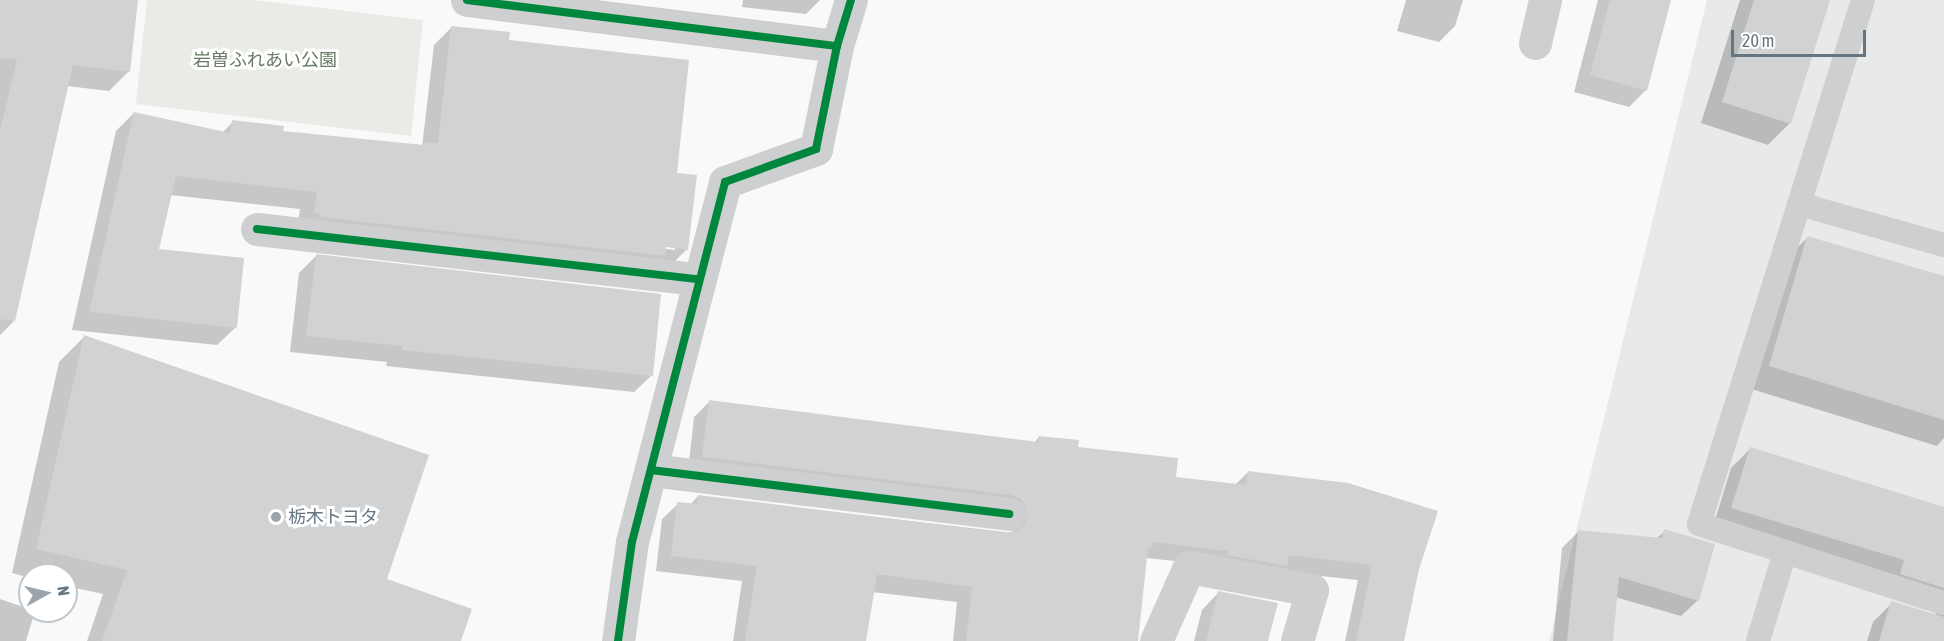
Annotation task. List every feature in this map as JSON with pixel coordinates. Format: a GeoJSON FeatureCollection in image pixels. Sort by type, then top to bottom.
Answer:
{"type":"FeatureCollection","features":[{"type":"Feature","properties":{"kind":"street"},"geometry":{"type":"LineString","coordinates":[[467,0],[837,46]]}},
{"type":"Feature","properties":{"kind":"street"},"geometry":{"type":"LineString","coordinates":[[618,641],[632,542],[724,182],[816,149],[837,46],[851,0]]}},
{"type":"Feature","properties":{"kind":"street"},"geometry":{"type":"LineString","coordinates":[[1535,44],[1545,0]]}},
{"type":"Feature","properties":{"kind":"street"},"geometry":{"type":"LineString","coordinates":[[257,229],[699,279]]}},
{"type":"Feature","properties":{"kind":"street"},"geometry":{"type":"LineString","coordinates":[[651,470],[1009,514]]}},
{"type":"Feature","properties":{"kind":"street"},"geometry":{"type":"LineString","coordinates":[[1156,641],[1189,567],[1312,590],[1297,641]]}},
{"type":"Feature","properties":{"kind":"lane"},"geometry":{"type":"LineString","coordinates":[[1863,0],[1699,524],[1944,603]]}},
{"type":"Feature","properties":{"kind":"lane"},"geometry":{"type":"LineString","coordinates":[[1799,204],[1944,245]]}},
{"type":"Feature","properties":{"kind":"lane"},"geometry":{"type":"LineString","coordinates":[[1758,641],[1785,552]]}},
{"type":"Feature","properties":{"kind":"shaded area"},"geometry":{"type":"Polygon","coordinates":[[[1707,0],[1944,0],[1944,641],[1549,641],[1707,0]]]}},
{"type":"Feature","properties":{"kind":"green space","name":"岩曽ふれあい公園"},"geometry":{"type":"Polygon","coordinates":[[[147,0],[253,0],[423,20],[411,136],[136,104],[147,0]]]}},
{"type":"Feature","properties":{"kind":"building"},"geometry":{"type":"Polygon","coordinates":[[[0,0],[138,0],[130,72],[73,65],[15,321],[0,319],[0,131],[17,59],[0,58],[0,0]]]}},
{"type":"Feature","properties":{"kind":"building"},"geometry":{"type":"Polygon","coordinates":[[[1610,0],[1671,0],[1647,91],[1590,75],[1610,0]]]}},
{"type":"Feature","properties":{"kind":"building"},"geometry":{"type":"Polygon","coordinates":[[[1754,0],[1830,0],[1791,124],[1722,102],[1754,0]]]}},
{"type":"Feature","properties":{"kind":"building"},"geometry":{"type":"Polygon","coordinates":[[[451,26],[510,32],[509,40],[689,60],[677,173],[697,175],[688,250],[666,247],[665,256],[320,217],[320,214],[314,213],[317,192],[176,176],[159,249],[244,258],[237,328],[89,312],[134,112],[230,133],[232,120],[284,126],[283,131],[424,145],[425,142],[438,143],[451,26]]]}},
{"type":"Feature","properties":{"kind":"building"},"geometry":{"type":"Polygon","coordinates":[[[1807,236],[1944,276],[1944,420],[1769,366],[1807,236]]]}},
{"type":"Feature","properties":{"kind":"building"},"geometry":{"type":"Polygon","coordinates":[[[316,254],[661,294],[653,376],[402,350],[402,346],[306,336],[316,254]]]}},
{"type":"Feature","properties":{"kind":"building","name":"栃木トヨタ"},"geometry":{"type":"Polygon","coordinates":[[[84,335],[429,455],[387,579],[472,609],[461,641],[102,641],[127,570],[36,549],[84,335]]]}},
{"type":"Feature","properties":{"kind":"building"},"geometry":{"type":"Polygon","coordinates":[[[709,400],[1038,442],[1039,436],[1079,440],[1078,447],[1178,458],[1176,477],[1246,485],[1248,471],[1348,483],[1438,511],[1419,569],[1404,641],[1356,641],[1372,565],[1289,555],[1287,566],[1227,555],[1228,551],[1153,542],[1152,549],[1148,548],[1138,641],[966,641],[972,587],[877,575],[866,641],[745,641],[757,566],[671,556],[677,502],[697,504],[698,495],[1007,533],[1024,526],[1027,517],[1026,507],[1021,499],[1011,495],[702,457],[709,400]]]}},
{"type":"Feature","properties":{"kind":"building"},"geometry":{"type":"Polygon","coordinates":[[[1750,447],[1944,507],[1944,588],[1900,574],[1904,560],[1731,508],[1750,447]]]}},
{"type":"Feature","properties":{"kind":"building"},"geometry":{"type":"Polygon","coordinates":[[[1664,529],[1715,544],[1699,601],[1619,577],[1613,641],[1567,641],[1578,530],[1662,538],[1664,529]]]}},
{"type":"Feature","properties":{"kind":"building"},"geometry":{"type":"Polygon","coordinates":[[[1218,591],[1278,603],[1268,641],[1206,641],[1218,591]]]}},
{"type":"Feature","properties":{"kind":"building"},"geometry":{"type":"Polygon","coordinates":[[[1891,601],[1944,617],[1944,641],[1879,641],[1891,601]]]}},
{"type":"Feature","properties":{"kind":"cycle path"},"geometry":{"type":"LineString","coordinates":[[467,0],[837,46]]}},
{"type":"Feature","properties":{"kind":"cycle path"},"geometry":{"type":"LineString","coordinates":[[618,641],[632,542],[725,182],[816,149],[837,46],[851,0]]}},
{"type":"Feature","properties":{"kind":"cycle path"},"geometry":{"type":"LineString","coordinates":[[257,229],[699,279]]}},
{"type":"Feature","properties":{"kind":"cycle path"},"geometry":{"type":"LineString","coordinates":[[651,470],[1009,514]]}},
{"type":"Feature","properties":{"kind":"place","name":"栃木トヨタ"},"geometry":{"type":"Point","coordinates":[276,517]}}]}
